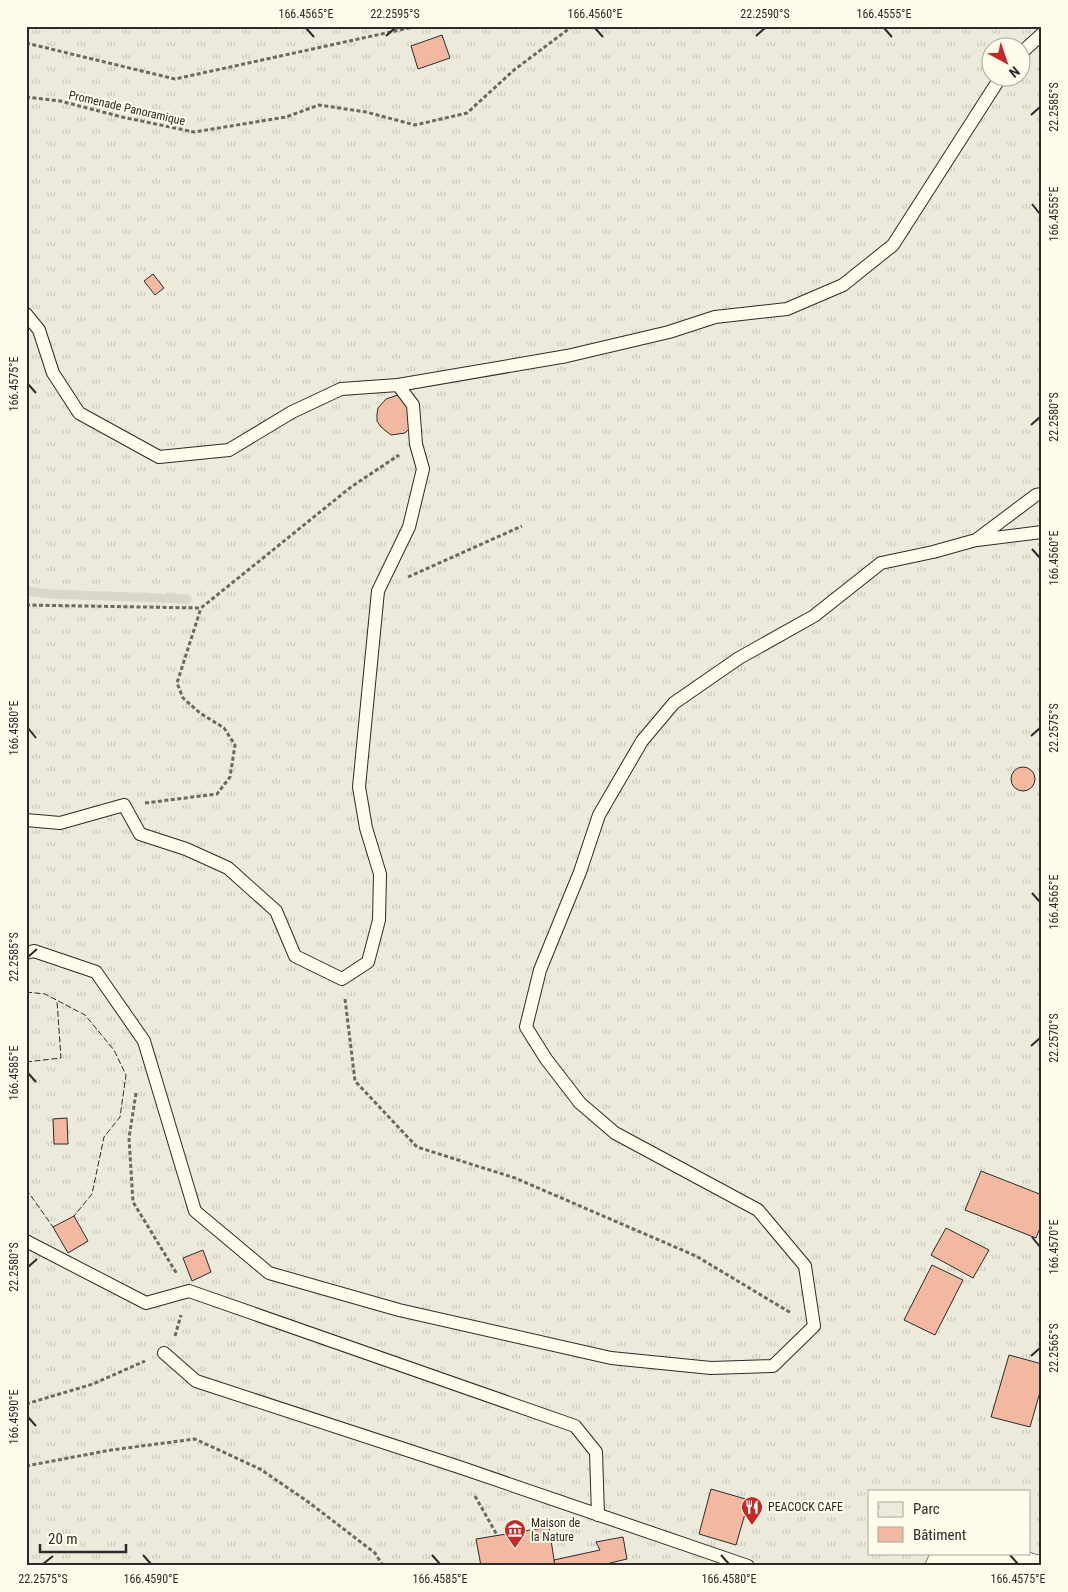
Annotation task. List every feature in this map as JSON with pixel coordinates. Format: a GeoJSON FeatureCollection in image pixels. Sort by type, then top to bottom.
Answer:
{"type":"FeatureCollection","features":[{"type":"Feature","properties":{"kind":"lane"},"geometry":{"type":"LineString","coordinates":[[1030,45],[1042,34]]}},
{"type":"Feature","properties":{"kind":"lane"},"geometry":{"type":"LineString","coordinates":[[26,314],[39,330],[53,373],[78,413],[159,457],[229,450],[292,412],[341,389],[398,385],[568,356],[669,332],[714,317],[787,309],[843,285],[893,245],[994,88]]}},
{"type":"Feature","properties":{"kind":"lane"},"geometry":{"type":"LineString","coordinates":[[26,820],[60,823],[124,806],[140,834],[186,849],[228,868],[276,911],[295,956],[342,979],[368,962],[380,920],[380,874],[366,828],[359,787],[378,591],[409,527],[423,469],[416,444],[413,405],[398,385]]}},
{"type":"Feature","properties":{"kind":"lane"},"geometry":{"type":"LineString","coordinates":[[976,540],[1036,495],[1042,494]]}},
{"type":"Feature","properties":{"kind":"lane"},"geometry":{"type":"LineString","coordinates":[[26,953],[34,952],[96,972],[144,1042],[195,1211],[269,1273],[399,1310],[611,1358],[711,1368],[773,1366],[814,1326],[804,1266],[758,1210],[615,1133],[580,1102],[546,1059],[526,1027],[540,970],[580,872],[599,815],[642,741],[674,703],[740,658],[814,616],[881,563],[933,552],[976,540],[1042,532]]}},
{"type":"Feature","properties":{"kind":"lane"},"geometry":{"type":"LineString","coordinates":[[26,1241],[146,1303],[189,1291],[575,1426],[596,1452],[598,1515]]}},
{"type":"Feature","properties":{"kind":"lane"},"geometry":{"type":"LineString","coordinates":[[164,1353],[196,1381],[459,1467],[748,1566]]}},
{"type":"Feature","properties":{"kind":"path"},"geometry":{"type":"LineString","coordinates":[[26,43],[175,79],[418,26]]}},
{"type":"Feature","properties":{"kind":"path","name":"Promenade Panoramique"},"geometry":{"type":"LineString","coordinates":[[26,97],[60,101],[122,117],[194,132],[286,117],[319,104],[366,112],[415,125],[467,113],[514,70],[575,26]]}},
{"type":"Feature","properties":{"kind":"path"},"geometry":{"type":"LineString","coordinates":[[124,806],[217,794],[230,777],[235,745],[224,728],[200,713],[183,698],[176,683],[201,608],[351,487],[416,444]]}},
{"type":"Feature","properties":{"kind":"path"},"geometry":{"type":"LineString","coordinates":[[378,591],[522,526]]}},
{"type":"Feature","properties":{"kind":"path"},"geometry":{"type":"LineString","coordinates":[[26,605],[201,608]]}},
{"type":"Feature","properties":{"kind":"path"},"geometry":{"type":"LineString","coordinates":[[342,979],[355,1081],[417,1147],[516,1178],[696,1256],[814,1326]]}},
{"type":"Feature","properties":{"kind":"path"},"geometry":{"type":"LineString","coordinates":[[26,1404],[93,1384],[164,1353],[174,1342],[189,1291],[174,1270],[133,1202],[129,1138],[137,1090]]}},
{"type":"Feature","properties":{"kind":"path"},"geometry":{"type":"LineString","coordinates":[[26,1466],[111,1450],[195,1439],[260,1470],[307,1501],[375,1553],[383,1566]]}},
{"type":"Feature","properties":{"kind":"path"},"geometry":{"type":"LineString","coordinates":[[459,1467],[497,1535]]}},
{"type":"Feature","properties":{"kind":"green space"},"geometry":{"type":"Polygon","coordinates":[[[26,26],[1042,26],[1042,1551],[1038,1555],[1030,1552],[1030,1490],[868,1490],[868,1554],[930,1554],[924,1566],[26,1566],[26,26]]]}},
{"type":"Feature","properties":{"kind":"building"},"geometry":{"type":"Polygon","coordinates":[[[442,35],[450,58],[418,69],[411,46],[442,35]]]}},
{"type":"Feature","properties":{"kind":"building"},"geometry":{"type":"Polygon","coordinates":[[[153,274],[164,288],[155,295],[144,281],[153,274]]]}},
{"type":"Feature","properties":{"kind":"building"},"geometry":{"type":"Polygon","coordinates":[[[398,395],[404,397],[414,424],[405,433],[391,435],[377,421],[378,408],[386,399],[398,395]]]}},
{"type":"Feature","properties":{"kind":"building"},"geometry":{"type":"Polygon","coordinates":[[[1023,767],[1031,771],[1035,779],[1031,787],[1023,791],[1015,787],[1011,779],[1015,771],[1023,767]]]}},
{"type":"Feature","properties":{"kind":"building"},"geometry":{"type":"Polygon","coordinates":[[[67,1118],[68,1144],[54,1144],[53,1119],[67,1118]]]}},
{"type":"Feature","properties":{"kind":"building"},"geometry":{"type":"Polygon","coordinates":[[[981,1171],[1042,1195],[1042,1223],[1036,1238],[965,1210],[981,1171]]]}},
{"type":"Feature","properties":{"kind":"building"},"geometry":{"type":"Polygon","coordinates":[[[74,1216],[88,1241],[68,1253],[53,1227],[74,1216]]]}},
{"type":"Feature","properties":{"kind":"building"},"geometry":{"type":"Polygon","coordinates":[[[946,1228],[989,1250],[973,1278],[931,1255],[946,1228]]]}},
{"type":"Feature","properties":{"kind":"building"},"geometry":{"type":"Polygon","coordinates":[[[203,1250],[211,1272],[192,1281],[183,1258],[203,1250]]]}},
{"type":"Feature","properties":{"kind":"building"},"geometry":{"type":"Polygon","coordinates":[[[932,1265],[963,1280],[935,1335],[904,1320],[932,1265]]]}},
{"type":"Feature","properties":{"kind":"building"},"geometry":{"type":"Polygon","coordinates":[[[1009,1355],[1042,1364],[1042,1385],[1030,1427],[991,1417],[1009,1355]]]}},
{"type":"Feature","properties":{"kind":"building"},"geometry":{"type":"Polygon","coordinates":[[[711,1489],[749,1500],[736,1545],[699,1534],[711,1489]]]}},
{"type":"Feature","properties":{"kind":"building","name":"Maison de la Nature"},"geometry":{"type":"Polygon","coordinates":[[[549,1527],[555,1566],[481,1566],[476,1539],[549,1527]]]}},
{"type":"Feature","properties":{"kind":"building"},"geometry":{"type":"Polygon","coordinates":[[[623,1537],[627,1559],[598,1566],[555,1566],[554,1560],[600,1550],[596,1542],[623,1537]]]}},
{"type":"Feature","properties":{"kind":"waterway"},"geometry":{"type":"LineString","coordinates":[[26,591],[50,594],[187,599]]}},
{"type":"Feature","properties":{"kind":"fence"},"geometry":{"type":"LineString","coordinates":[[26,992],[45,994],[85,1015],[114,1050],[126,1075],[120,1117],[104,1137],[92,1194],[74,1216]]}},
{"type":"Feature","properties":{"kind":"fence"},"geometry":{"type":"LineString","coordinates":[[26,1062],[61,1058],[57,1001]]}},
{"type":"Feature","properties":{"kind":"fence"},"geometry":{"type":"LineString","coordinates":[[26,1189],[53,1227]]}},
{"type":"Feature","properties":{"kind":"place","name":"PEACOCK CAFE"},"geometry":{"type":"Point","coordinates":[752,1526]}},
{"type":"Feature","properties":{"kind":"place","name":"Maison de la Nature"},"geometry":{"type":"Point","coordinates":[515,1549]}}]}
